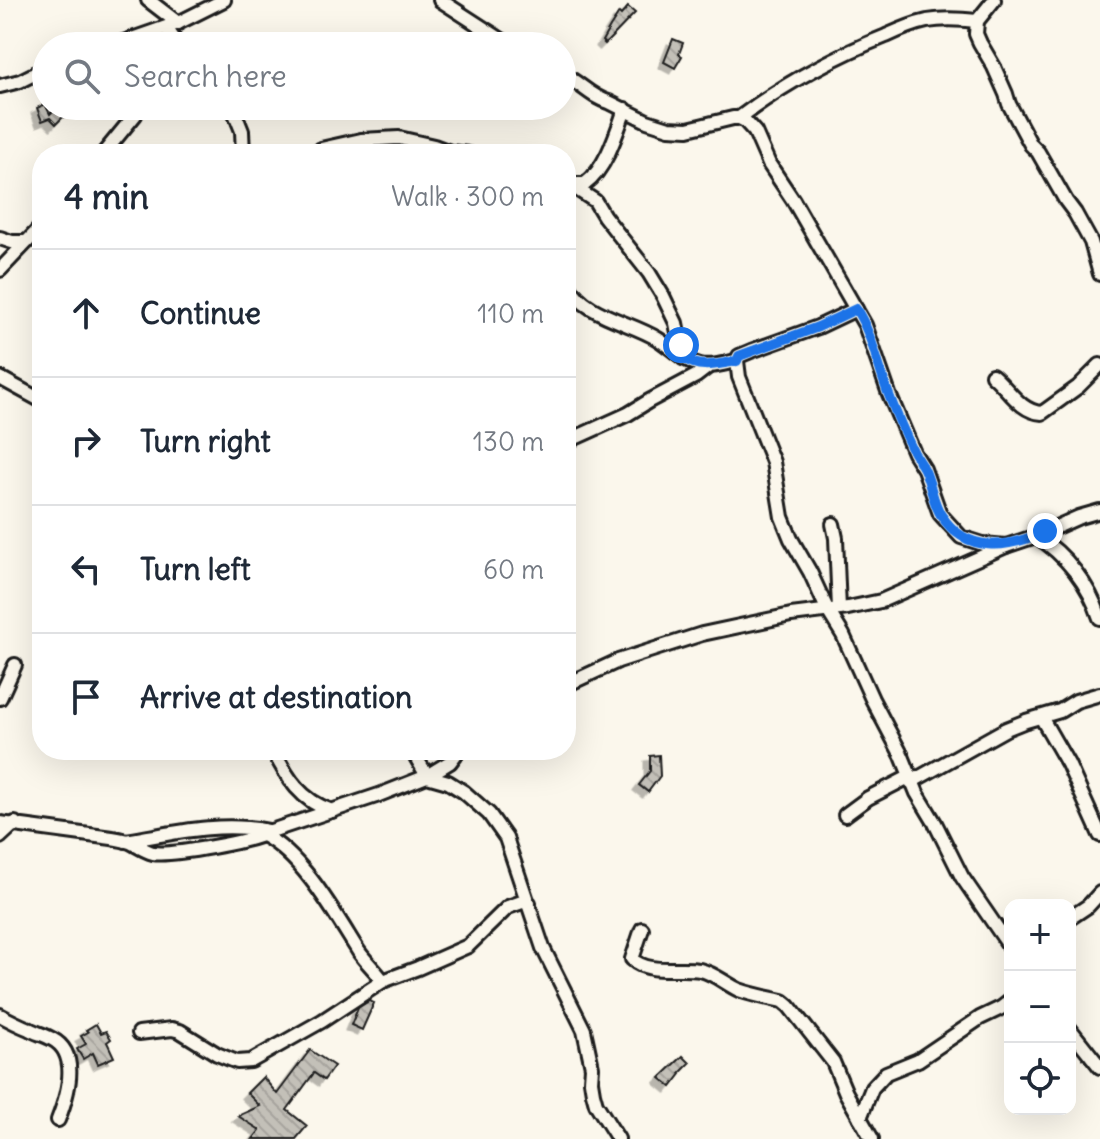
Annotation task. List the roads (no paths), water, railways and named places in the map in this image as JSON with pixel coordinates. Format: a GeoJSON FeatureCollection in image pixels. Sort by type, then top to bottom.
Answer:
{"type":"FeatureCollection","features":[{"type":"Feature","properties":{"kind":"street"},"geometry":{"type":"LineString","coordinates":[[148,0],[172,25],[174,32]]}},
{"type":"Feature","properties":{"kind":"street"},"geometry":{"type":"LineString","coordinates":[[157,32],[224,0]]}},
{"type":"Feature","properties":{"kind":"street"},"geometry":{"type":"LineString","coordinates":[[440,0],[489,32]]}},
{"type":"Feature","properties":{"kind":"street"},"geometry":{"type":"LineString","coordinates":[[994,0],[977,21],[976,34],[1031,145],[1091,242],[1100,274]]}},
{"type":"Feature","properties":{"kind":"street"},"geometry":{"type":"LineString","coordinates":[[576,80],[602,100],[647,121],[688,129],[739,118],[822,64],[925,21],[956,18],[977,21]]}},
{"type":"Feature","properties":{"kind":"street"},"geometry":{"type":"LineString","coordinates":[[0,86],[32,75]]}},
{"type":"Feature","properties":{"kind":"street"},"geometry":{"type":"LineString","coordinates":[[576,184],[585,184],[597,172],[625,109]]}},
{"type":"Feature","properties":{"kind":"street"},"geometry":{"type":"LineString","coordinates":[[739,118],[755,132],[769,164],[789,192],[865,325],[889,394],[911,447],[924,469],[940,514],[961,537],[983,544],[1006,546]]}},
{"type":"Feature","properties":{"kind":"street"},"geometry":{"type":"LineString","coordinates":[[111,144],[131,120]]}},
{"type":"Feature","properties":{"kind":"street"},"geometry":{"type":"LineString","coordinates":[[238,120],[243,144]]}},
{"type":"Feature","properties":{"kind":"street"},"geometry":{"type":"LineString","coordinates":[[343,144],[399,138],[425,144]]}},
{"type":"Feature","properties":{"kind":"street"},"geometry":{"type":"LineString","coordinates":[[576,189],[595,201],[649,273],[676,323],[683,358]]}},
{"type":"Feature","properties":{"kind":"street"},"geometry":{"type":"LineString","coordinates":[[0,270],[32,237]]}},
{"type":"Feature","properties":{"kind":"street"},"geometry":{"type":"LineString","coordinates":[[0,238],[32,243]]}},
{"type":"Feature","properties":{"kind":"street"},"geometry":{"type":"LineString","coordinates":[[576,296],[607,317],[641,330],[698,365],[737,361]]}},
{"type":"Feature","properties":{"kind":"street"},"geometry":{"type":"LineString","coordinates":[[856,309],[818,327],[739,356],[739,377],[775,470],[782,517],[833,609],[872,699],[902,756],[910,780],[962,877],[1004,938]]}},
{"type":"Feature","properties":{"kind":"street"},"geometry":{"type":"LineString","coordinates":[[992,375],[1024,406],[1042,413],[1066,397],[1100,365]]}},
{"type":"Feature","properties":{"kind":"street"},"geometry":{"type":"LineString","coordinates":[[576,437],[628,414],[709,366]]}},
{"type":"Feature","properties":{"kind":"street"},"geometry":{"type":"LineString","coordinates":[[0,378],[32,396]]}},
{"type":"Feature","properties":{"kind":"street"},"geometry":{"type":"LineString","coordinates":[[576,680],[618,661],[702,634],[778,617],[881,601],[1006,546],[1100,511]]}},
{"type":"Feature","properties":{"kind":"street"},"geometry":{"type":"LineString","coordinates":[[833,524],[836,538],[833,609]]}},
{"type":"Feature","properties":{"kind":"street"},"geometry":{"type":"LineString","coordinates":[[1036,536],[1052,546],[1076,573],[1096,605],[1100,618]]}},
{"type":"Feature","properties":{"kind":"street"},"geometry":{"type":"LineString","coordinates":[[0,698],[15,665]]}},
{"type":"Feature","properties":{"kind":"street"},"geometry":{"type":"LineString","coordinates":[[845,815],[868,798],[910,780],[1006,729],[1100,694]]}},
{"type":"Feature","properties":{"kind":"street"},"geometry":{"type":"LineString","coordinates":[[1041,717],[1068,764],[1100,835]]}},
{"type":"Feature","properties":{"kind":"street"},"geometry":{"type":"LineString","coordinates":[[279,760],[296,789],[309,800],[332,811]]}},
{"type":"Feature","properties":{"kind":"street"},"geometry":{"type":"LineString","coordinates":[[418,760],[427,776],[448,782],[489,814],[506,838],[543,948],[584,1030],[596,1104],[618,1139]]}},
{"type":"Feature","properties":{"kind":"street"},"geometry":{"type":"LineString","coordinates":[[0,823],[126,841],[155,853],[168,853],[215,846],[267,833],[427,776],[452,760]]}},
{"type":"Feature","properties":{"kind":"street"},"geometry":{"type":"LineString","coordinates":[[0,837],[15,823]]}},
{"type":"Feature","properties":{"kind":"street"},"geometry":{"type":"LineString","coordinates":[[126,841],[212,827],[254,828],[267,833],[293,858],[383,981]]}},
{"type":"Feature","properties":{"kind":"street"},"geometry":{"type":"LineString","coordinates":[[1076,914],[1100,893]]}},
{"type":"Feature","properties":{"kind":"street"},"geometry":{"type":"LineString","coordinates":[[139,1033],[180,1031],[217,1054],[237,1062],[251,1061],[322,1021],[383,981],[468,946],[508,907],[529,903]]}},
{"type":"Feature","properties":{"kind":"street"},"geometry":{"type":"LineString","coordinates":[[642,929],[632,954],[636,963],[652,968],[704,970],[738,989],[783,1001],[789,1006],[833,1062],[846,1093],[872,1139]]}},
{"type":"Feature","properties":{"kind":"street"},"geometry":{"type":"LineString","coordinates":[[860,1118],[872,1088],[886,1073],[918,1060],[1004,1006]]}},
{"type":"Feature","properties":{"kind":"street"},"geometry":{"type":"LineString","coordinates":[[0,1015],[53,1039],[63,1048],[68,1059],[69,1081],[58,1120]]}},
{"type":"Feature","properties":{"kind":"street"},"geometry":{"type":"LineString","coordinates":[[1076,1037],[1100,1067]]}}]}
